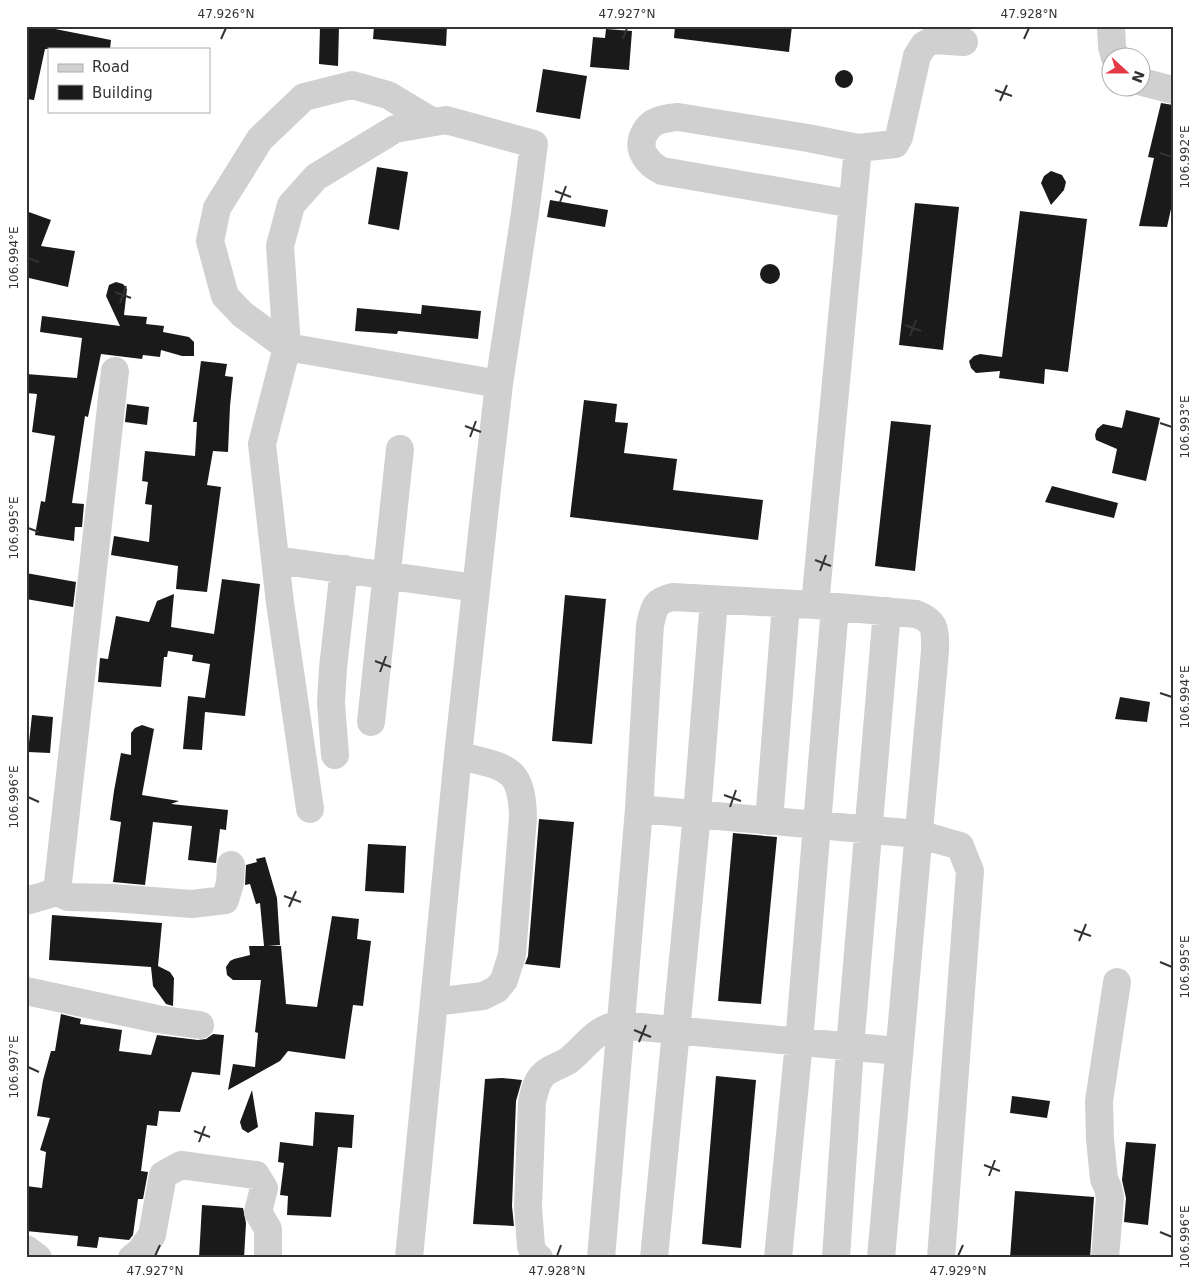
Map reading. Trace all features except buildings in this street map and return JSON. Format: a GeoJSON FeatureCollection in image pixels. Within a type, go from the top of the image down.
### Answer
{"type":"FeatureCollection","features":[{"type":"Feature","properties":{"kind":"street"},"geometry":{"type":"LineString","coordinates":[[1111,26],[1112,48]]}},
{"type":"Feature","properties":{"kind":"street"},"geometry":{"type":"LineString","coordinates":[[853,204],[662,171],[653,167],[646,159],[642,150],[642,139],[647,128],[652,124],[678,117],[858,148],[895,144],[899,137],[917,56],[924,45],[933,40],[964,42]]}},
{"type":"Feature","properties":{"kind":"street"},"geometry":{"type":"LineString","coordinates":[[434,122],[388,95],[352,85],[304,97],[260,139],[217,208],[210,241],[225,296],[242,314],[288,347],[498,384]]}},
{"type":"Feature","properties":{"kind":"street"},"geometry":{"type":"LineString","coordinates":[[1152,85],[1173,90]]}},
{"type":"Feature","properties":{"kind":"street"},"geometry":{"type":"LineString","coordinates":[[310,810],[280,603],[262,444],[288,347],[280,246],[291,205],[316,177],[395,129],[446,120],[534,144],[524,222],[498,384],[458,755],[409,1258]]}},
{"type":"Feature","properties":{"kind":"street"},"geometry":{"type":"LineString","coordinates":[[778,1258],[818,825],[825,606],[858,148]]}},
{"type":"Feature","properties":{"kind":"street"},"geometry":{"type":"LineString","coordinates":[[57,892],[115,371]]}},
{"type":"Feature","properties":{"kind":"street"},"geometry":{"type":"LineString","coordinates":[[371,722],[400,449]]}},
{"type":"Feature","properties":{"kind":"street"},"geometry":{"type":"LineString","coordinates":[[276,560],[476,588]]}},
{"type":"Feature","properties":{"kind":"street"},"geometry":{"type":"LineString","coordinates":[[335,755],[331,703],[344,570]]}},
{"type":"Feature","properties":{"kind":"street"},"geometry":{"type":"LineString","coordinates":[[601,1258],[639,809],[650,625],[654,607],[662,600],[673,597],[825,606],[916,614],[927,618],[932,624],[935,635],[935,651],[881,1258]]}},
{"type":"Feature","properties":{"kind":"street"},"geometry":{"type":"LineString","coordinates":[[654,1258],[697,814],[714,600]]}},
{"type":"Feature","properties":{"kind":"street"},"geometry":{"type":"LineString","coordinates":[[769,820],[786,604]]}},
{"type":"Feature","properties":{"kind":"street"},"geometry":{"type":"LineString","coordinates":[[836,1258],[850,1047],[887,611]]}},
{"type":"Feature","properties":{"kind":"street"},"geometry":{"type":"LineString","coordinates":[[434,1002],[483,996],[497,989],[504,980],[512,955],[523,817],[523,799],[520,787],[515,776],[503,768],[458,755]]}},
{"type":"Feature","properties":{"kind":"street"},"geometry":{"type":"LineString","coordinates":[[639,809],[918,834],[960,846],[970,871],[940,1258]]}},
{"type":"Feature","properties":{"kind":"street"},"geometry":{"type":"LineString","coordinates":[[26,901],[57,892],[68,897],[113,898],[192,904],[225,900],[230,883],[231,865]]}},
{"type":"Feature","properties":{"kind":"street"},"geometry":{"type":"LineString","coordinates":[[1105,1258],[1110,1197],[1104,1179],[1099,1101],[1117,982]]}},
{"type":"Feature","properties":{"kind":"street"},"geometry":{"type":"LineString","coordinates":[[26,991],[157,1019],[200,1024]]}},
{"type":"Feature","properties":{"kind":"street"},"geometry":{"type":"LineString","coordinates":[[535,1257],[531,1246],[528,1207],[532,1102],[535,1090],[542,1076],[568,1061],[595,1035],[611,1026],[620,1025],[898,1051]]}},
{"type":"Feature","properties":{"kind":"street"},"geometry":{"type":"LineString","coordinates":[[132,1258],[140,1252],[152,1235],[163,1175],[180,1165],[256,1175],[264,1188],[258,1212],[268,1229],[268,1258]]}},
{"type":"Feature","properties":{"kind":"street"},"geometry":{"type":"LineString","coordinates":[[26,1249],[38,1258]]}}]}
